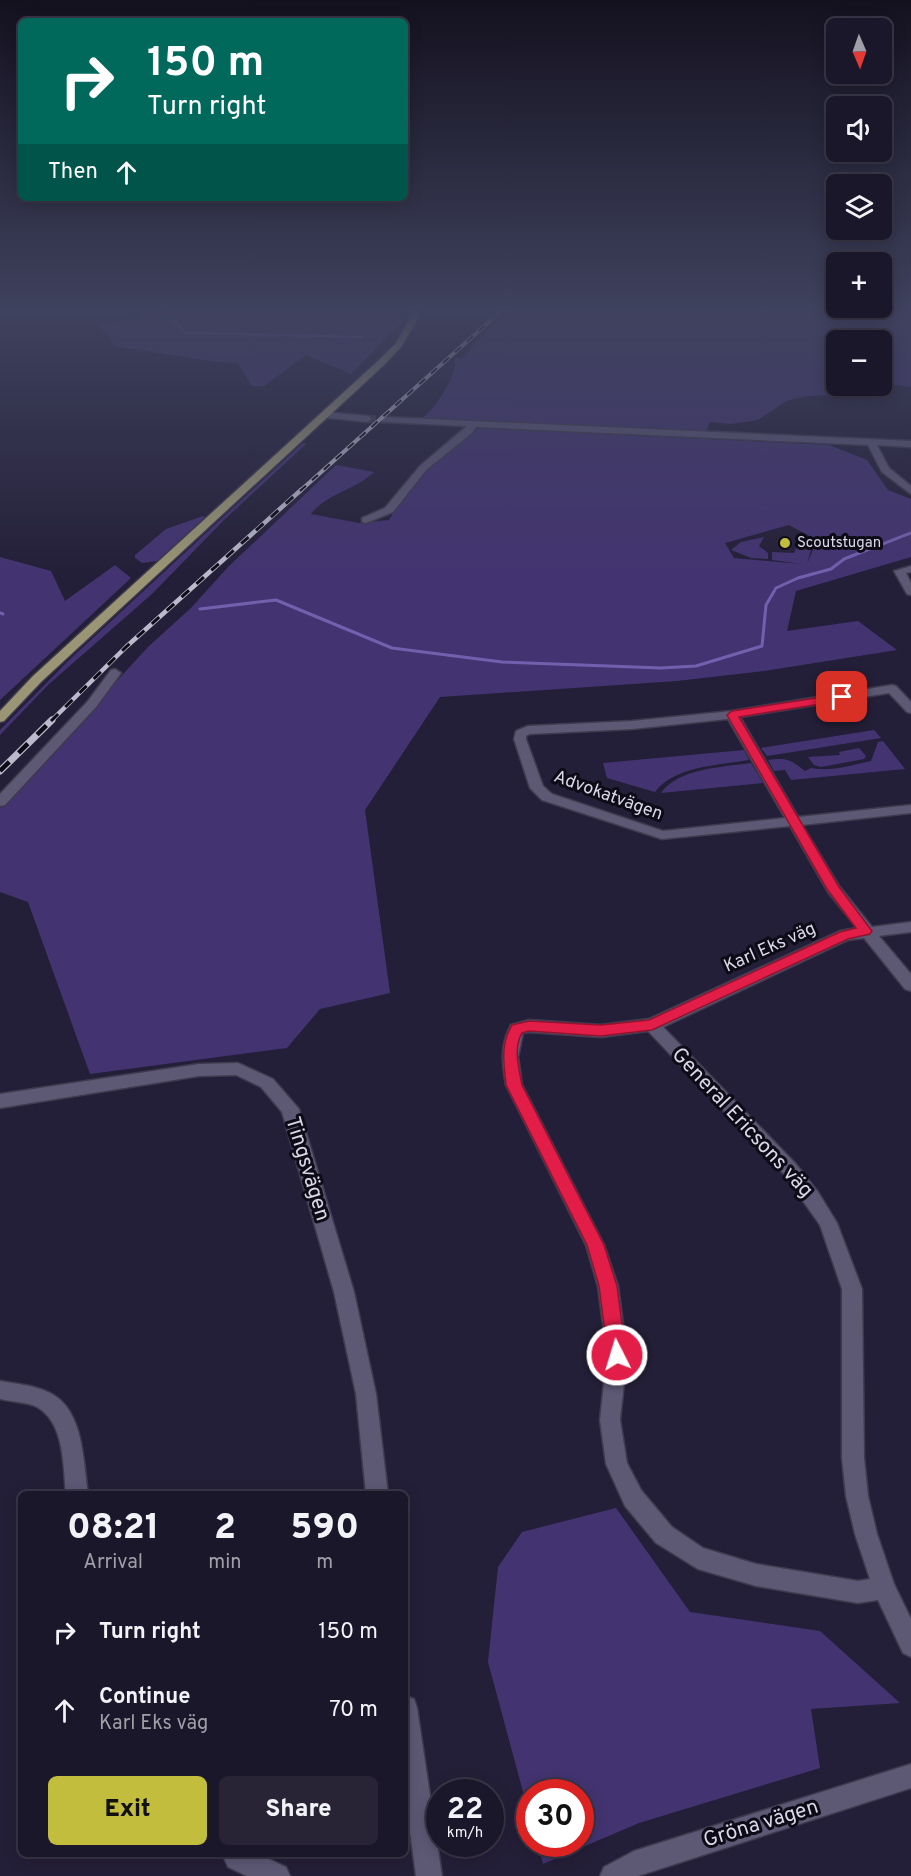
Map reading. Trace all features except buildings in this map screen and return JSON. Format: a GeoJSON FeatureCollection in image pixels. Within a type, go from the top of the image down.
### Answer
{"type":"FeatureCollection","features":[{"type":"Feature","properties":{"kind":"main road"},"geometry":{"type":"LineString","coordinates":[[0,718],[37,679],[342,399]]}},
{"type":"Feature","properties":{"kind":"street"},"geometry":{"type":"LineString","coordinates":[[324,415],[368,419]]}},
{"type":"Feature","properties":{"kind":"street"},"geometry":{"type":"LineString","coordinates":[[385,420],[911,444]]}},
{"type":"Feature","properties":{"kind":"street"},"geometry":{"type":"LineString","coordinates":[[366,520],[389,510],[414,476],[470,430],[473,424]]}},
{"type":"Feature","properties":{"kind":"street"},"geometry":{"type":"LineString","coordinates":[[870,442],[885,470],[911,491]]}},
{"type":"Feature","properties":{"kind":"street"},"geometry":{"type":"LineString","coordinates":[[911,569],[899,571],[911,592]]}},
{"type":"Feature","properties":{"kind":"street"},"geometry":{"type":"LineString","coordinates":[[0,802],[92,704],[115,673]]}},
{"type":"Feature","properties":{"kind":"street"},"geometry":{"type":"LineString","coordinates":[[911,709],[892,689],[732,715],[833,889],[911,985]]}},
{"type":"Feature","properties":{"kind":"street","name":"Advokatvägen"},"geometry":{"type":"LineString","coordinates":[[732,715],[632,725],[528,730],[520,734],[520,739],[537,788],[547,797],[645,830],[662,835],[681,835],[795,822]]}},
{"type":"Feature","properties":{"kind":"street"},"geometry":{"type":"LineString","coordinates":[[795,822],[911,809]]}},
{"type":"Feature","properties":{"kind":"street","name":"Karl Eks väg"},"geometry":{"type":"LineString","coordinates":[[652,1025],[845,935],[911,927]]}},
{"type":"Feature","properties":{"kind":"street"},"geometry":{"type":"LineString","coordinates":[[652,1025],[601,1031],[529,1026],[517,1029],[511,1038],[510,1057],[514,1085],[595,1245],[608,1286],[617,1355],[610,1420],[617,1464],[633,1498],[664,1534],[698,1558],[756,1575],[858,1592],[884,1588]]}},
{"type":"Feature","properties":{"kind":"street","name":"General Ericsons väg"},"geometry":{"type":"LineString","coordinates":[[652,1025],[789,1168],[812,1197],[828,1223],[852,1289],[854,1322],[853,1458],[866,1534],[884,1588],[911,1645]]}},
{"type":"Feature","properties":{"kind":"street","name":"Tingsvägen"},"geometry":{"type":"LineString","coordinates":[[0,1101],[199,1070],[238,1069],[267,1083],[290,1109],[344,1292],[366,1394],[377,1491]]}},
{"type":"Feature","properties":{"kind":"street"},"geometry":{"type":"LineString","coordinates":[[0,1390],[43,1400],[60,1411],[68,1435],[77,1491]]}},
{"type":"Feature","properties":{"kind":"street"},"geometry":{"type":"LineString","coordinates":[[408,1729],[429,1876]]}},
{"type":"Feature","properties":{"kind":"street","name":"Gröna vägen"},"geometry":{"type":"LineString","coordinates":[[613,1876],[634,1864],[911,1776]]}},
{"type":"Feature","properties":{"kind":"street"},"geometry":{"type":"LineString","coordinates":[[237,1858],[277,1876]]}},
{"type":"Feature","properties":{"kind":"shaded area"},"geometry":{"type":"Polygon","coordinates":[[[439,399],[796,399],[786,401],[758,420],[731,424],[710,422],[706,432],[421,419],[439,399]]]}},
{"type":"Feature","properties":{"kind":"shaded area"},"geometry":{"type":"Polygon","coordinates":[[[476,428],[829,445],[867,460],[888,490],[911,499],[911,557],[796,591],[787,631],[858,621],[897,650],[764,671],[677,681],[440,697],[365,810],[390,993],[320,1009],[287,1048],[90,1074],[28,902],[0,892],[0,808],[148,647],[191,608],[228,567],[336,465],[374,472],[359,483],[325,501],[311,514],[359,523],[389,520],[410,486],[476,428]],[[789,525],[725,543],[734,558],[802,564],[772,560],[772,552],[794,553],[796,548],[811,550],[807,564],[817,540],[789,525]]]}},
{"type":"Feature","properties":{"kind":"shaded area"},"geometry":{"type":"Polygon","coordinates":[[[303,443],[306,444],[224,520],[152,594],[49,684],[0,735],[0,730],[67,662],[303,443]]]}},
{"type":"Feature","properties":{"kind":"shaded area"},"geometry":{"type":"Polygon","coordinates":[[[205,517],[157,561],[142,563],[135,558],[135,555],[166,529],[205,517]]]}},
{"type":"Feature","properties":{"kind":"shaded area"},"geometry":{"type":"Polygon","coordinates":[[[764,537],[759,546],[768,553],[768,559],[751,558],[731,550],[741,542],[764,537]]]}},
{"type":"Feature","properties":{"kind":"shaded area"},"geometry":{"type":"Polygon","coordinates":[[[0,557],[51,571],[65,601],[115,565],[131,578],[0,700],[0,557]]]}},
{"type":"Feature","properties":{"kind":"shaded area"},"geometry":{"type":"Polygon","coordinates":[[[874,730],[881,738],[767,756],[761,748],[874,730]]]}},
{"type":"Feature","properties":{"kind":"shaded area"},"geometry":{"type":"Polygon","coordinates":[[[883,741],[905,769],[791,780],[785,770],[774,771],[768,760],[789,761],[805,771],[811,768],[841,768],[871,761],[878,742],[883,741]]]}},
{"type":"Feature","properties":{"kind":"shaded area"},"geometry":{"type":"Polygon","coordinates":[[[859,748],[866,756],[864,759],[821,767],[814,765],[808,757],[840,755],[839,752],[859,748]]]}},
{"type":"Feature","properties":{"kind":"shaded area"},"geometry":{"type":"Polygon","coordinates":[[[744,750],[749,760],[712,765],[685,772],[663,783],[655,792],[607,778],[603,763],[744,750]]]}},
{"type":"Feature","properties":{"kind":"shaded area"},"geometry":{"type":"Polygon","coordinates":[[[751,763],[763,783],[661,793],[678,778],[702,770],[751,763]]]}},
{"type":"Feature","properties":{"kind":"shaded area"},"geometry":{"type":"Polygon","coordinates":[[[616,1508],[690,1612],[820,1631],[900,1703],[811,1709],[820,1768],[639,1823],[594,1842],[594,1779],[520,1779],[488,1662],[498,1567],[522,1532],[616,1508]]]}},
{"type":"Feature","properties":{"kind":"shaded area"},"geometry":{"type":"Polygon","coordinates":[[[541,1857],[559,1857],[543,1864],[541,1857]]]}},
{"type":"Feature","properties":{"kind":"waterway"},"geometry":{"type":"LineString","coordinates":[[200,609],[276,600],[392,648],[502,662],[661,668],[696,666],[762,646],[766,605],[776,588],[798,578],[831,569],[844,559],[911,533]]}},
{"type":"Feature","properties":{"kind":"tunnel"},"geometry":{"type":"LineString","coordinates":[[368,419],[385,420]]}},
{"type":"Feature","properties":{"kind":"railway"},"geometry":{"type":"LineString","coordinates":[[300,491],[403,399]]}},
{"type":"Feature","properties":{"kind":"railway"},"geometry":{"type":"LineString","coordinates":[[51,721],[126,647],[301,490]]}},
{"type":"Feature","properties":{"kind":"railway"},"geometry":{"type":"LineString","coordinates":[[0,771],[52,720]]}},
{"type":"Feature","properties":{"kind":"place","name":"Scoutstugan"},"geometry":{"type":"Point","coordinates":[785,543]}},
{"type":"Feature","properties":{"kind":"route"},"geometry":{"type":"LineString","coordinates":[[617,1355],[608,1286],[595,1245],[529,1119],[514,1085],[510,1057],[511,1038],[517,1029],[529,1026],[601,1031],[652,1025],[845,935],[865,931],[833,889],[732,715],[842,697]]}}]}
